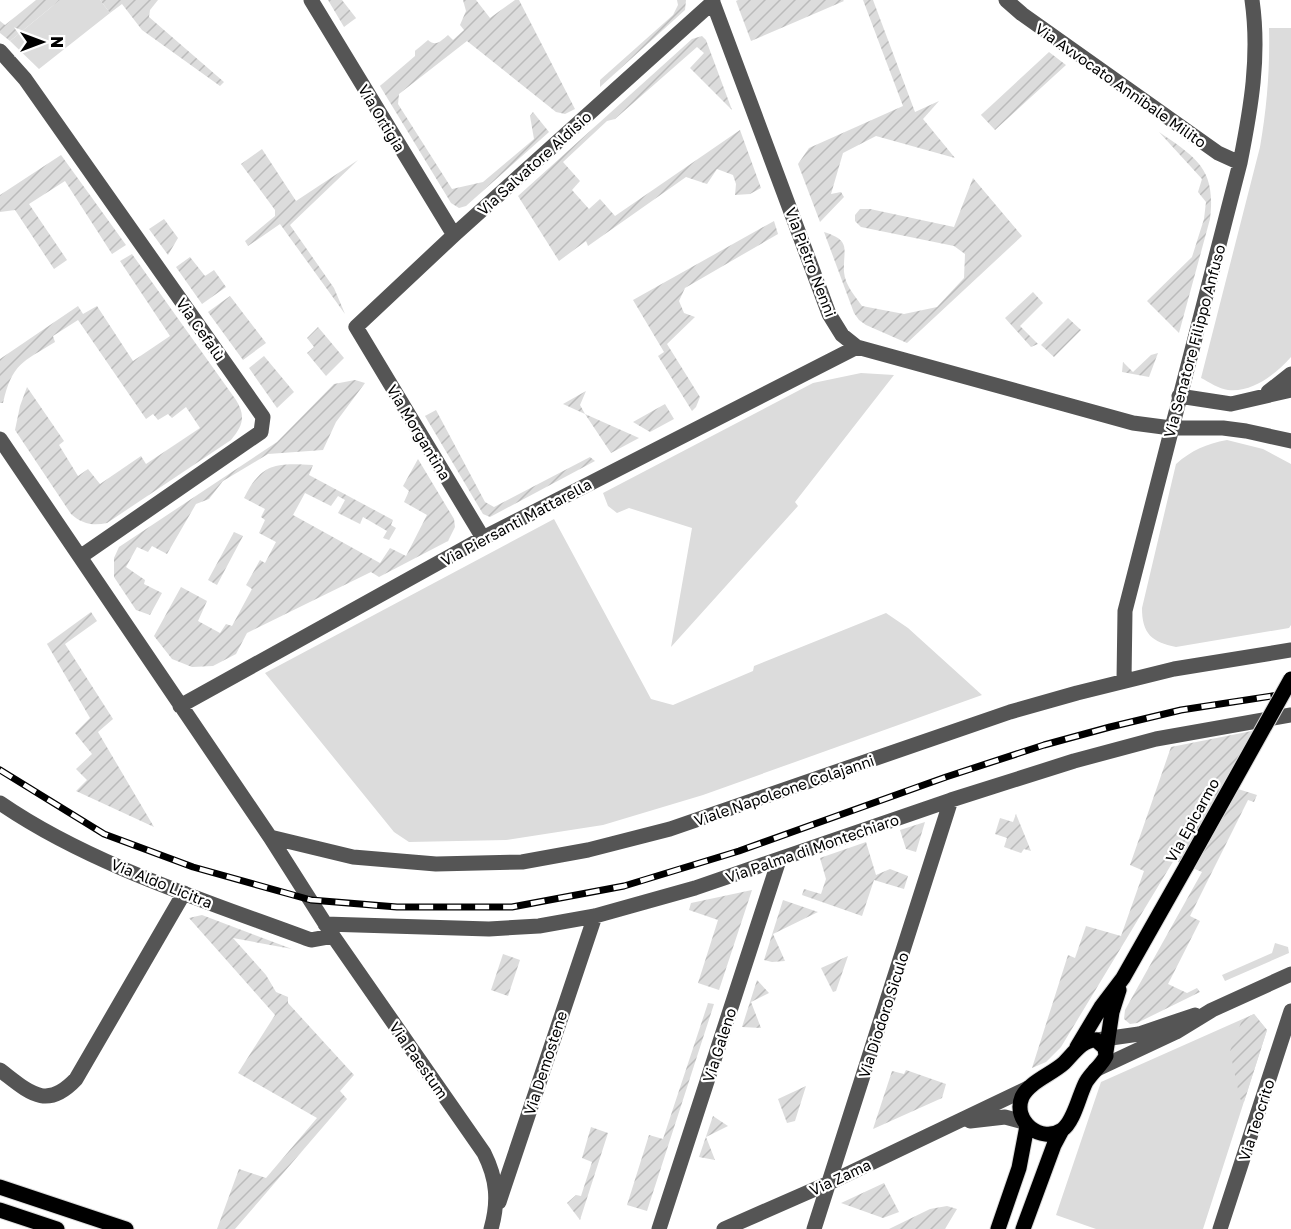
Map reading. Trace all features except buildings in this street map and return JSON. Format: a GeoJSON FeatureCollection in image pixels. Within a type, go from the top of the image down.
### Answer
{"type":"FeatureCollection","features":[{"type":"Feature","properties":{"kind":"main road","name":"Via Epicarmo"},"geometry":{"type":"LineString","coordinates":[[1123,978],[1291,679]]}},
{"type":"Feature","properties":{"kind":"main road"},"geometry":{"type":"LineString","coordinates":[[1023,1229],[1054,1145],[1062,1130],[1069,1124],[1087,1080],[1103,1062],[1104,1044],[1123,978]]}},
{"type":"Feature","properties":{"kind":"main road"},"geometry":{"type":"LineString","coordinates":[[1072,1055],[1101,1007],[1123,978]]}},
{"type":"Feature","properties":{"kind":"main road"},"geometry":{"type":"LineString","coordinates":[[1062,1130],[1047,1135],[1036,1132],[1026,1124],[1020,1110],[1020,1103],[1028,1088],[1056,1070],[1088,1041],[1104,1044]]}},
{"type":"Feature","properties":{"kind":"main road"},"geometry":{"type":"LineString","coordinates":[[998,1229],[1019,1168],[1026,1124]]}},
{"type":"Feature","properties":{"kind":"main road"},"geometry":{"type":"LineString","coordinates":[[0,1187],[126,1229]]}},
{"type":"Feature","properties":{"kind":"main road"},"geometry":{"type":"LineString","coordinates":[[0,1210],[57,1229]]}},
{"type":"Feature","properties":{"kind":"street","name":"Via Ortigia"},"geometry":{"type":"LineString","coordinates":[[311,0],[454,235]]}},
{"type":"Feature","properties":{"kind":"street","name":"Via Avvocato Annibale Milito"},"geometry":{"type":"LineString","coordinates":[[1006,0],[1022,14],[1218,153],[1240,163]]}},
{"type":"Feature","properties":{"kind":"street","name":"Via Senatore Filippo Anfuso"},"geometry":{"type":"LineString","coordinates":[[1124,680],[1125,611],[1240,163],[1252,104],[1256,57],[1252,0]]}},
{"type":"Feature","properties":{"kind":"street","name":"Via Salvatore Aldisio"},"geometry":{"type":"LineString","coordinates":[[356,327],[454,235],[713,1]]}},
{"type":"Feature","properties":{"kind":"street","name":"Via Pietro Nenni"},"geometry":{"type":"LineString","coordinates":[[713,1],[829,314],[842,335],[856,346]]}},
{"type":"Feature","properties":{"kind":"street","name":"Via Cefalù"},"geometry":{"type":"LineString","coordinates":[[0,51],[25,79],[263,417],[261,432],[80,557]]}},
{"type":"Feature","properties":{"kind":"street","name":"Via Morgantina"},"geometry":{"type":"LineString","coordinates":[[356,327],[483,538]]}},
{"type":"Feature","properties":{"kind":"street"},"geometry":{"type":"LineString","coordinates":[[856,346],[1133,423],[1171,428],[1223,428],[1291,441]]}},
{"type":"Feature","properties":{"kind":"street","name":"Via Piersanti Mattarella"},"geometry":{"type":"LineString","coordinates":[[180,706],[483,538],[856,346]]}},
{"type":"Feature","properties":{"kind":"street"},"geometry":{"type":"LineString","coordinates":[[1252,401],[1291,374]]}},
{"type":"Feature","properties":{"kind":"street"},"geometry":{"type":"LineString","coordinates":[[1179,396],[1231,404],[1252,401],[1291,390]]}},
{"type":"Feature","properties":{"kind":"street"},"geometry":{"type":"LineString","coordinates":[[1246,431],[1291,454]]}},
{"type":"Feature","properties":{"kind":"street","name":"Via Paestum"},"geometry":{"type":"LineString","coordinates":[[0,439],[270,837],[329,930],[484,1153],[491,1167],[495,1186],[496,1211],[491,1229]]}},
{"type":"Feature","properties":{"kind":"street","name":"Viale Napoleone Colajanni"},"geometry":{"type":"LineString","coordinates":[[270,837],[353,857],[436,864],[522,862],[588,850],[670,830],[1010,712],[1124,680],[1174,669],[1291,650]]}},
{"type":"Feature","properties":{"kind":"street","name":"Via Palma di Montechiaro"},"geometry":{"type":"LineString","coordinates":[[329,930],[489,929],[539,926],[595,916],[695,888],[951,800],[1074,761],[1156,739],[1291,716]]}},
{"type":"Feature","properties":{"kind":"street","name":"Via Diodoro Siculo"},"geometry":{"type":"LineString","coordinates":[[814,1229],[951,800]]}},
{"type":"Feature","properties":{"kind":"street","name":"Via Aldo Licitra"},"geometry":{"type":"LineString","coordinates":[[0,803],[64,841],[184,893],[311,940],[329,930]]}},
{"type":"Feature","properties":{"kind":"street","name":"Via Galeno"},"geometry":{"type":"LineString","coordinates":[[659,1229],[779,860]]}},
{"type":"Feature","properties":{"kind":"street"},"geometry":{"type":"LineString","coordinates":[[0,1070],[25,1089],[39,1095],[52,1097],[66,1090],[76,1079],[184,893]]}},
{"type":"Feature","properties":{"kind":"street","name":"Via Demostene"},"geometry":{"type":"LineString","coordinates":[[496,1211],[595,916]]}},
{"type":"Feature","properties":{"kind":"street"},"geometry":{"type":"LineString","coordinates":[[1095,1070],[1176,1032],[1212,1010],[1291,974]]}},
{"type":"Feature","properties":{"kind":"street"},"geometry":{"type":"LineString","coordinates":[[1104,1044],[1212,1010]]}},
{"type":"Feature","properties":{"kind":"street","name":"Via Teocrito"},"geometry":{"type":"LineString","coordinates":[[1220,1229],[1291,1011]]}},
{"type":"Feature","properties":{"kind":"street"},"geometry":{"type":"LineString","coordinates":[[1112,1012],[1115,1026],[1119,1032],[1127,1036]]}},
{"type":"Feature","properties":{"kind":"street","name":"Via Zama"},"geometry":{"type":"LineString","coordinates":[[724,1229],[829,1183],[1028,1088]]}},
{"type":"Feature","properties":{"kind":"street"},"geometry":{"type":"LineString","coordinates":[[955,1123],[1005,1117],[1026,1124]]}},
{"type":"Feature","properties":{"kind":"shaded area"},"geometry":{"type":"Polygon","coordinates":[[[36,0],[60,0],[10,41],[0,33],[0,21],[5,25],[36,0]]]}},
{"type":"Feature","properties":{"kind":"shaded area"},"geometry":{"type":"Polygon","coordinates":[[[60,0],[100,0],[110,13],[39,69],[10,41],[60,0]]]}},
{"type":"Feature","properties":{"kind":"shaded area"},"geometry":{"type":"Polygon","coordinates":[[[100,0],[158,0],[150,10],[149,17],[224,82],[220,86],[142,30],[122,4],[110,13],[100,0]]]}},
{"type":"Feature","properties":{"kind":"shaded area"},"geometry":{"type":"Polygon","coordinates":[[[328,0],[342,0],[356,18],[344,27],[328,0]]]}},
{"type":"Feature","properties":{"kind":"shaded area"},"geometry":{"type":"Polygon","coordinates":[[[463,0],[476,0],[490,18],[515,0],[519,0],[575,109],[565,114],[556,112],[467,41],[399,94],[398,104],[452,189],[483,182],[534,139],[530,116],[533,112],[549,132],[466,206],[459,208],[451,203],[380,86],[415,56],[415,51],[428,40],[436,43],[448,35],[453,40],[464,30],[460,25],[466,11],[463,0]]]}},
{"type":"Feature","properties":{"kind":"shaded area"},"geometry":{"type":"Polygon","coordinates":[[[677,0],[686,0],[685,10],[600,87],[600,80],[673,15],[678,5],[677,0]]]}},
{"type":"Feature","properties":{"kind":"shaded area"},"geometry":{"type":"Polygon","coordinates":[[[863,0],[873,0],[915,112],[939,101],[923,119],[955,158],[876,136],[843,153],[831,194],[841,192],[844,197],[820,222],[798,164],[809,148],[903,106],[863,0]]]}},
{"type":"Feature","properties":{"kind":"shaded area"},"geometry":{"type":"Polygon","coordinates":[[[736,1],[844,1],[751,41],[736,1]]]}},
{"type":"Feature","properties":{"kind":"shaded area"},"geometry":{"type":"Polygon","coordinates":[[[1269,28],[1291,28],[1291,357],[1263,381],[1246,388],[1228,390],[1201,378],[1260,147],[1268,88],[1269,28]]]}},
{"type":"Feature","properties":{"kind":"shaded area"},"geometry":{"type":"Polygon","coordinates":[[[702,36],[706,40],[732,110],[690,68],[704,53],[697,47],[615,119],[607,121],[563,162],[580,181],[572,190],[589,209],[600,199],[615,216],[740,130],[761,188],[750,194],[735,195],[736,184],[733,175],[717,169],[707,184],[686,177],[588,246],[586,241],[559,261],[518,196],[692,39],[702,36]]]}},
{"type":"Feature","properties":{"kind":"shaded area"},"geometry":{"type":"Polygon","coordinates":[[[1049,52],[1066,65],[995,130],[981,115],[1049,52]]]}},
{"type":"Feature","properties":{"kind":"shaded area"},"geometry":{"type":"Polygon","coordinates":[[[1159,132],[1201,166],[1210,188],[1210,219],[1179,333],[1147,301],[1192,257],[1204,219],[1206,202],[1198,192],[1202,179],[1159,132]]]}},
{"type":"Feature","properties":{"kind":"shaded area"},"geometry":{"type":"Polygon","coordinates":[[[262,149],[296,201],[358,160],[290,225],[334,288],[345,314],[280,224],[248,246],[245,241],[275,216],[275,210],[241,164],[262,149]]]}},
{"type":"Feature","properties":{"kind":"shaded area"},"geometry":{"type":"Polygon","coordinates":[[[61,155],[126,245],[112,254],[65,181],[29,204],[67,260],[54,269],[15,210],[0,212],[0,195],[61,155]]]}},
{"type":"Feature","properties":{"kind":"shaded area"},"geometry":{"type":"Polygon","coordinates":[[[973,178],[1022,236],[907,343],[859,320],[854,313],[824,232],[842,242],[845,251],[846,281],[862,306],[904,314],[937,307],[964,278],[965,254],[954,246],[861,227],[855,221],[855,215],[860,209],[870,209],[954,227],[973,178]]]}},
{"type":"Feature","properties":{"kind":"shaded area"},"geometry":{"type":"Polygon","coordinates":[[[164,219],[178,238],[168,255],[149,229],[164,219]]]}},
{"type":"Feature","properties":{"kind":"shaded area"},"geometry":{"type":"Polygon","coordinates":[[[774,221],[778,234],[685,288],[679,301],[684,313],[695,317],[667,344],[700,397],[692,411],[658,356],[664,352],[633,300],[774,221]]]}},
{"type":"Feature","properties":{"kind":"shaded area"},"geometry":{"type":"Polygon","coordinates":[[[132,254],[236,400],[242,421],[231,440],[107,523],[92,524],[79,520],[71,514],[15,430],[27,387],[64,441],[59,445],[78,476],[88,469],[100,484],[141,456],[146,464],[200,428],[186,407],[172,418],[168,414],[158,420],[153,414],[146,419],[78,320],[53,336],[55,342],[20,365],[10,379],[3,403],[0,403],[0,359],[78,306],[83,314],[97,306],[133,361],[170,336],[120,261],[132,254]]]}},
{"type":"Feature","properties":{"kind":"shaded area"},"geometry":{"type":"Polygon","coordinates":[[[190,257],[205,276],[214,270],[226,287],[202,304],[176,267],[190,257]]]}},
{"type":"Feature","properties":{"kind":"shaded area"},"geometry":{"type":"Polygon","coordinates":[[[1033,292],[1043,303],[1020,326],[1038,344],[1031,347],[1005,318],[1033,292]]]}},
{"type":"Feature","properties":{"kind":"shaded area"},"geometry":{"type":"Polygon","coordinates":[[[230,296],[266,343],[243,360],[208,312],[230,296]]]}},
{"type":"Feature","properties":{"kind":"shaded area"},"geometry":{"type":"Polygon","coordinates":[[[1068,318],[1081,330],[1054,357],[1041,345],[1068,318]]]}},
{"type":"Feature","properties":{"kind":"shaded area"},"geometry":{"type":"Polygon","coordinates":[[[318,327],[344,358],[326,376],[307,353],[314,347],[307,338],[318,327]]]}},
{"type":"Feature","properties":{"kind":"shaded area"},"geometry":{"type":"Polygon","coordinates":[[[1158,353],[1149,377],[1122,372],[1123,362],[1133,372],[1151,355],[1158,353]]]}},
{"type":"Feature","properties":{"kind":"shaded area"},"geometry":{"type":"Polygon","coordinates":[[[264,356],[294,392],[277,408],[249,368],[264,356]]]}},
{"type":"Feature","properties":{"kind":"shaded area"},"geometry":{"type":"Polygon","coordinates":[[[861,373],[894,375],[795,502],[798,506],[671,647],[692,528],[629,508],[617,513],[608,506],[603,493],[813,383],[861,373]]]}},
{"type":"Feature","properties":{"kind":"shaded area"},"geometry":{"type":"Polygon","coordinates":[[[355,380],[365,383],[336,422],[323,450],[268,454],[223,481],[209,499],[196,504],[167,554],[152,546],[148,552],[137,547],[126,567],[145,580],[144,584],[162,593],[150,615],[136,610],[114,577],[114,558],[119,547],[277,442],[334,384],[355,380]]]}},
{"type":"Feature","properties":{"kind":"shaded area"},"geometry":{"type":"Polygon","coordinates":[[[586,391],[580,405],[585,414],[563,404],[586,391]]]}},
{"type":"Feature","properties":{"kind":"shaded area"},"geometry":{"type":"Polygon","coordinates":[[[665,404],[674,419],[650,432],[633,422],[665,404]]]}},
{"type":"Feature","properties":{"kind":"shaded area"},"geometry":{"type":"Polygon","coordinates":[[[436,410],[485,502],[494,507],[590,457],[595,461],[490,517],[483,514],[425,416],[436,410]]]}},
{"type":"Feature","properties":{"kind":"shaded area"},"geometry":{"type":"Polygon","coordinates":[[[585,414],[639,438],[611,453],[585,414]]]}},
{"type":"Feature","properties":{"kind":"shaded area"},"geometry":{"type":"Polygon","coordinates":[[[1227,440],[1263,449],[1291,464],[1291,625],[1289,628],[1176,647],[1168,645],[1155,639],[1146,630],[1142,608],[1176,464],[1200,448],[1227,440]]]}},
{"type":"Feature","properties":{"kind":"shaded area"},"geometry":{"type":"Polygon","coordinates":[[[418,459],[454,519],[455,527],[448,541],[379,577],[371,572],[247,633],[236,654],[213,666],[192,667],[172,659],[154,636],[181,587],[207,601],[198,621],[220,633],[226,624],[232,626],[252,589],[246,585],[260,560],[265,563],[276,542],[259,533],[265,520],[261,517],[265,509],[244,498],[257,477],[264,471],[280,465],[313,465],[309,475],[393,520],[391,525],[396,528],[389,540],[383,538],[387,531],[363,517],[360,524],[338,513],[345,500],[338,496],[331,506],[305,493],[293,515],[380,563],[390,548],[406,556],[427,515],[404,502],[409,491],[403,486],[418,459]]]}},
{"type":"Feature","properties":{"kind":"shaded area"},"geometry":{"type":"Polygon","coordinates":[[[554,519],[651,699],[673,705],[753,671],[754,666],[886,613],[908,628],[982,695],[703,795],[603,825],[506,840],[409,842],[394,832],[265,673],[554,519]]]}},
{"type":"Feature","properties":{"kind":"shaded area"},"geometry":{"type":"Polygon","coordinates":[[[234,532],[243,536],[217,585],[208,580],[234,532]]]}},
{"type":"Feature","properties":{"kind":"shaded area"},"geometry":{"type":"Polygon","coordinates":[[[91,612],[97,621],[65,644],[113,719],[98,732],[154,827],[76,791],[87,780],[76,769],[92,754],[75,733],[90,718],[47,644],[91,612]]]}},
{"type":"Feature","properties":{"kind":"shaded area"},"geometry":{"type":"Polygon","coordinates":[[[1272,727],[1238,789],[1257,795],[1254,802],[1248,800],[1190,916],[1200,921],[1168,984],[1187,993],[1197,988],[1200,992],[1137,1023],[1130,1024],[1124,1019],[1125,1010],[1202,872],[1174,860],[1061,1047],[1046,1062],[1032,1068],[1068,955],[1075,958],[1086,926],[1121,936],[1144,871],[1130,865],[1171,747],[1272,727]]]}},
{"type":"Feature","properties":{"kind":"shaded area"},"geometry":{"type":"Polygon","coordinates":[[[1016,814],[1031,851],[1024,849],[1021,853],[1004,847],[1007,838],[995,834],[1000,818],[1013,822],[1016,814]]]}},
{"type":"Feature","properties":{"kind":"shaded area"},"geometry":{"type":"Polygon","coordinates":[[[925,822],[916,852],[906,849],[900,830],[925,822]]]}},
{"type":"Feature","properties":{"kind":"shaded area"},"geometry":{"type":"Polygon","coordinates":[[[866,842],[876,875],[890,869],[908,876],[904,889],[874,880],[862,916],[802,895],[804,889],[821,894],[826,879],[820,858],[866,842]]]}},
{"type":"Feature","properties":{"kind":"shaded area"},"geometry":{"type":"Polygon","coordinates":[[[752,890],[719,990],[698,983],[718,920],[689,910],[691,903],[752,890]]]}},
{"type":"Feature","properties":{"kind":"shaded area"},"geometry":{"type":"Polygon","coordinates":[[[783,900],[818,912],[773,934],[785,961],[772,962],[764,960],[783,900]]]}},
{"type":"Feature","properties":{"kind":"shaded area"},"geometry":{"type":"Polygon","coordinates":[[[202,915],[292,949],[233,938],[266,975],[276,992],[288,997],[288,1003],[354,1075],[340,1091],[347,1099],[235,1229],[217,1229],[239,1169],[266,1178],[317,1118],[238,1073],[275,1015],[189,918],[202,915]]]}},
{"type":"Feature","properties":{"kind":"shaded area"},"geometry":{"type":"Polygon","coordinates":[[[1275,943],[1288,947],[1289,953],[1225,981],[1222,975],[1272,953],[1275,943]]]}},
{"type":"Feature","properties":{"kind":"shaded area"},"geometry":{"type":"Polygon","coordinates":[[[503,954],[520,960],[508,996],[491,990],[503,954]]]}},
{"type":"Feature","properties":{"kind":"shaded area"},"geometry":{"type":"Polygon","coordinates":[[[848,956],[836,991],[833,992],[821,968],[848,956]]]}},
{"type":"Feature","properties":{"kind":"shaded area"},"geometry":{"type":"Polygon","coordinates":[[[757,980],[769,993],[751,1002],[761,1028],[742,1027],[757,980]]]}},
{"type":"Feature","properties":{"kind":"shaded area"},"geometry":{"type":"Polygon","coordinates":[[[708,1003],[714,1004],[647,1211],[627,1205],[649,1135],[663,1139],[708,1003]]]}},
{"type":"Feature","properties":{"kind":"shaded area"},"geometry":{"type":"Polygon","coordinates":[[[1254,1014],[1267,1030],[1203,1229],[1096,1229],[1056,1215],[1101,1082],[1254,1014]]]}},
{"type":"Feature","properties":{"kind":"shaded area"},"geometry":{"type":"Polygon","coordinates":[[[1254,1014],[1267,1030],[1244,1102],[1240,1099],[1230,1051],[1242,1020],[1254,1014]]]}},
{"type":"Feature","properties":{"kind":"shaded area"},"geometry":{"type":"Polygon","coordinates":[[[906,1070],[946,1084],[942,1098],[873,1129],[892,1071],[904,1074],[906,1070]]]}},
{"type":"Feature","properties":{"kind":"shaded area"},"geometry":{"type":"Polygon","coordinates":[[[806,1086],[795,1121],[787,1123],[778,1099],[806,1086]]]}},
{"type":"Feature","properties":{"kind":"shaded area"},"geometry":{"type":"Polygon","coordinates":[[[713,1116],[728,1126],[706,1137],[715,1160],[699,1157],[713,1116]]]}},
{"type":"Feature","properties":{"kind":"shaded area"},"geometry":{"type":"Polygon","coordinates":[[[591,1127],[608,1133],[580,1220],[567,1203],[576,1195],[581,1196],[592,1162],[582,1158],[591,1127]]]}},
{"type":"Feature","properties":{"kind":"shaded area"},"geometry":{"type":"Polygon","coordinates":[[[884,1183],[899,1212],[883,1218],[841,1203],[884,1183]]]}},
{"type":"Feature","properties":{"kind":"shaded area"},"geometry":{"type":"Polygon","coordinates":[[[947,1206],[957,1209],[945,1229],[889,1229],[930,1209],[947,1206]]]}},
{"type":"Feature","properties":{"kind":"railway"},"geometry":{"type":"LineString","coordinates":[[0,770],[104,834],[193,867],[311,900],[397,907],[512,907],[624,886],[739,851],[946,777],[1044,745],[1181,710],[1291,693]]}}]}
